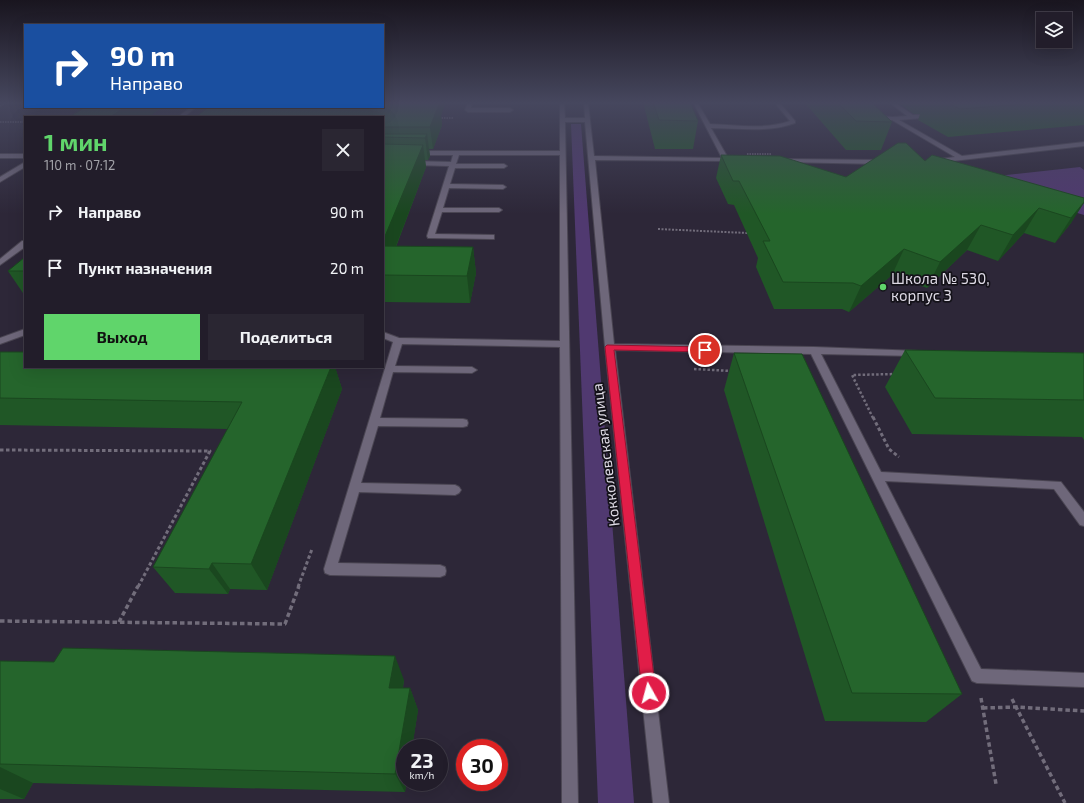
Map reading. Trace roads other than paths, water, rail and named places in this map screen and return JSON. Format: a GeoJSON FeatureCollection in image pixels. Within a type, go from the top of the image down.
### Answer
{"type":"FeatureCollection","features":[{"type":"Feature","properties":{"kind":"street","name":"Кокколевская улица"},"geometry":{"type":"LineString","coordinates":[[562,139],[570,803]]}},
{"type":"Feature","properties":{"kind":"street","name":"Кокколевская улица"},"geometry":{"type":"LineString","coordinates":[[590,139],[610,347],[662,803]]}},
{"type":"Feature","properties":{"kind":"street"},"geometry":{"type":"LineString","coordinates":[[716,139],[726,160]]}},
{"type":"Feature","properties":{"kind":"street"},"geometry":{"type":"LineString","coordinates":[[929,139],[961,158]]}},
{"type":"Feature","properties":{"kind":"street"},"geometry":{"type":"LineString","coordinates":[[927,162],[1084,144]]}},
{"type":"Feature","properties":{"kind":"street"},"geometry":{"type":"LineString","coordinates":[[406,152],[456,154],[562,153]]}},
{"type":"Feature","properties":{"kind":"street"},"geometry":{"type":"LineString","coordinates":[[456,154],[431,236],[491,237]]}},
{"type":"Feature","properties":{"kind":"street"},"geometry":{"type":"LineString","coordinates":[[0,156],[24,156]]}},
{"type":"Feature","properties":{"kind":"street"},"geometry":{"type":"LineString","coordinates":[[591,158],[742,160]]}},
{"type":"Feature","properties":{"kind":"street"},"geometry":{"type":"LineString","coordinates":[[780,161],[888,162]]}},
{"type":"Feature","properties":{"kind":"street"},"geometry":{"type":"LineString","coordinates":[[406,163],[504,166]]}},
{"type":"Feature","properties":{"kind":"street"},"geometry":{"type":"LineString","coordinates":[[0,180],[24,165]]}},
{"type":"Feature","properties":{"kind":"street"},"geometry":{"type":"LineString","coordinates":[[446,186],[503,187]]}},
{"type":"Feature","properties":{"kind":"street"},"geometry":{"type":"LineString","coordinates":[[439,210],[499,210]]}},
{"type":"Feature","properties":{"kind":"street"},"geometry":{"type":"LineString","coordinates":[[0,263],[24,244]]}},
{"type":"Feature","properties":{"kind":"street"},"geometry":{"type":"LineString","coordinates":[[0,341],[24,332]]}},
{"type":"Feature","properties":{"kind":"street"},"geometry":{"type":"LineString","coordinates":[[384,335],[398,341],[564,344]]}},
{"type":"Feature","properties":{"kind":"street"},"geometry":{"type":"LineString","coordinates":[[398,341],[388,357],[390,369],[330,569],[440,571]]}},
{"type":"Feature","properties":{"kind":"street"},"geometry":{"type":"LineString","coordinates":[[610,347],[925,353]]}},
{"type":"Feature","properties":{"kind":"street"},"geometry":{"type":"LineString","coordinates":[[814,350],[977,676],[1084,680]]}},
{"type":"Feature","properties":{"kind":"street"},"geometry":{"type":"LineString","coordinates":[[390,369],[472,370]]}},
{"type":"Feature","properties":{"kind":"street"},"geometry":{"type":"LineString","coordinates":[[374,422],[463,423]]}},
{"type":"Feature","properties":{"kind":"street"},"geometry":{"type":"LineString","coordinates":[[877,476],[1057,485],[1084,521]]}},
{"type":"Feature","properties":{"kind":"street"},"geometry":{"type":"LineString","coordinates":[[355,487],[455,490]]}},
{"type":"Feature","properties":{"kind":"place","name":"Школа № 530, корпус 3"},"geometry":{"type":"Point","coordinates":[883,287]}}]}
